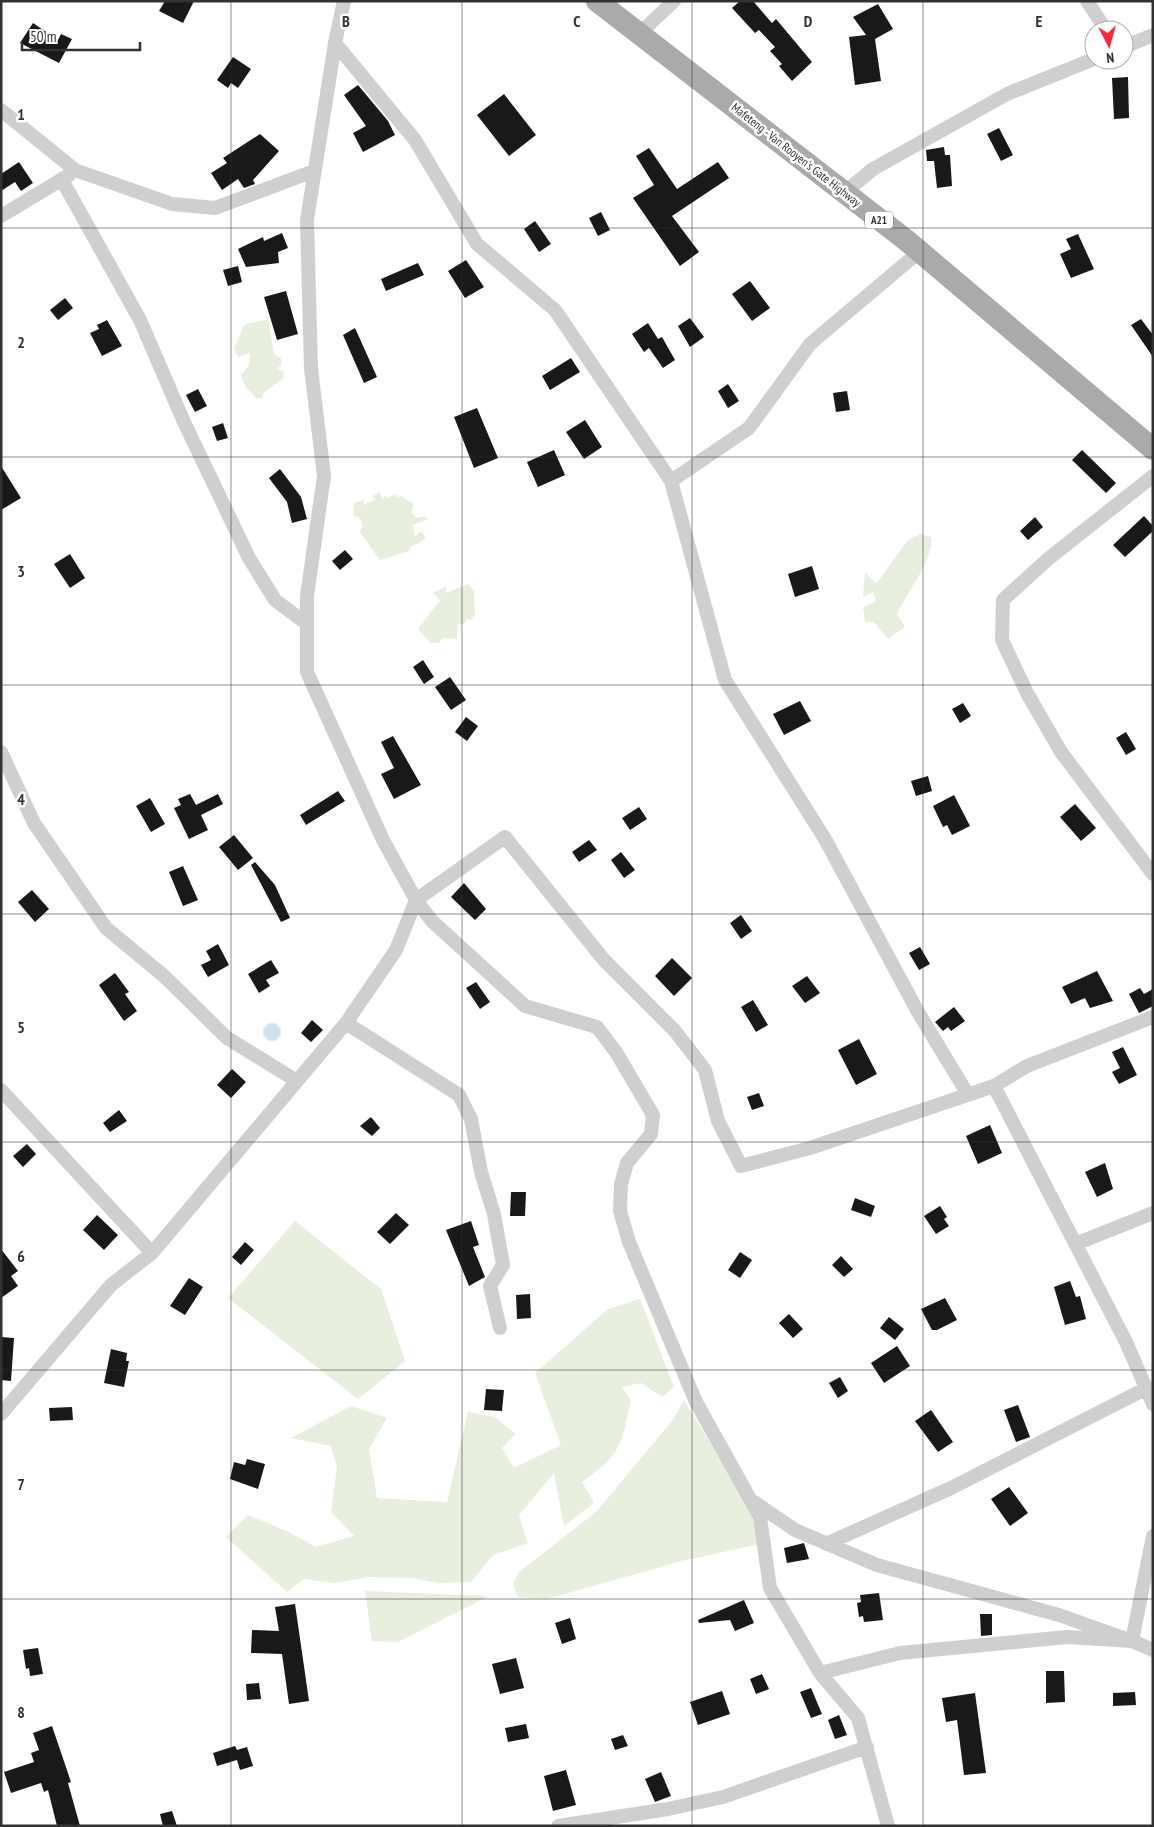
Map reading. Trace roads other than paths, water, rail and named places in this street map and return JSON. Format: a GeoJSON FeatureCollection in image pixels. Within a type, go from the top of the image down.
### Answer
{"type":"FeatureCollection","features":[{"type":"Feature","properties":{"kind":"main road","name":"Mafeteng - Van Rooyen's Gate Highway"},"geometry":{"type":"LineString","coordinates":[[597,1],[919,252],[1153,449]]}},
{"type":"Feature","properties":{"kind":"street"},"geometry":{"type":"LineString","coordinates":[[344,1],[335,43],[307,220],[311,368],[324,476],[307,596],[307,672],[383,840],[416,900],[432,921],[524,1006],[597,1027],[616,1052],[653,1115],[651,1134],[627,1163],[621,1184],[620,1211],[629,1242],[696,1402],[760,1517],[770,1588],[820,1673],[858,1718],[888,1826]]}},
{"type":"Feature","properties":{"kind":"street"},"geometry":{"type":"LineString","coordinates":[[639,34],[674,1]]}},
{"type":"Feature","properties":{"kind":"street"},"geometry":{"type":"LineString","coordinates":[[1087,1],[1099,20]]}},
{"type":"Feature","properties":{"kind":"street"},"geometry":{"type":"LineString","coordinates":[[1134,43],[1153,35]]}},
{"type":"Feature","properties":{"kind":"street"},"geometry":{"type":"LineString","coordinates":[[335,43],[415,140],[477,244],[556,310],[671,481],[725,680],[825,839],[913,1003],[967,1093]]}},
{"type":"Feature","properties":{"kind":"street"},"geometry":{"type":"LineString","coordinates":[[844,193],[873,169],[1007,94],[1084,63]]}},
{"type":"Feature","properties":{"kind":"street"},"geometry":{"type":"LineString","coordinates":[[1,110],[76,170],[172,204],[215,208],[314,172]]}},
{"type":"Feature","properties":{"kind":"street"},"geometry":{"type":"LineString","coordinates":[[1,216],[76,170]]}},
{"type":"Feature","properties":{"kind":"street"},"geometry":{"type":"LineString","coordinates":[[62,180],[140,320],[184,422],[249,558],[274,600],[307,624]]}},
{"type":"Feature","properties":{"kind":"street"},"geometry":{"type":"LineString","coordinates":[[671,481],[749,428],[810,344],[919,252]]}},
{"type":"Feature","properties":{"kind":"street"},"geometry":{"type":"LineString","coordinates":[[1153,476],[1048,559],[1003,600],[1002,640],[1027,693],[1061,752],[1153,874]]}},
{"type":"Feature","properties":{"kind":"street"},"geometry":{"type":"LineString","coordinates":[[1,752],[34,823],[106,928],[164,976],[227,1038],[297,1081]]}},
{"type":"Feature","properties":{"kind":"street"},"geometry":{"type":"LineString","coordinates":[[1,1414],[111,1285],[152,1253],[346,1023],[396,950],[416,900],[505,838],[604,960],[675,1031],[705,1070],[718,1121],[741,1166],[810,1148],[967,1093],[994,1086],[1027,1066],[1153,1017]]}},
{"type":"Feature","properties":{"kind":"street"},"geometry":{"type":"LineString","coordinates":[[346,1023],[459,1095],[471,1119],[481,1172],[496,1223],[503,1265],[490,1286],[500,1328]]}},
{"type":"Feature","properties":{"kind":"street"},"geometry":{"type":"LineString","coordinates":[[994,1086],[1126,1342],[1153,1404]]}},
{"type":"Feature","properties":{"kind":"street"},"geometry":{"type":"LineString","coordinates":[[1,1090],[152,1253]]}},
{"type":"Feature","properties":{"kind":"street"},"geometry":{"type":"LineString","coordinates":[[1076,1244],[1153,1213]]}},
{"type":"Feature","properties":{"kind":"street"},"geometry":{"type":"LineString","coordinates":[[826,1544],[951,1488],[1146,1388]]}},
{"type":"Feature","properties":{"kind":"street"},"geometry":{"type":"LineString","coordinates":[[752,1500],[795,1530],[877,1566],[1059,1614],[1153,1650]]}},
{"type":"Feature","properties":{"kind":"street"},"geometry":{"type":"LineString","coordinates":[[1132,1641],[1153,1536]]}},
{"type":"Feature","properties":{"kind":"street"},"geometry":{"type":"LineString","coordinates":[[820,1673],[900,1653],[1067,1637],[1132,1641]]}},
{"type":"Feature","properties":{"kind":"street"},"geometry":{"type":"LineString","coordinates":[[558,1826],[668,1809],[723,1797],[867,1746]]}},
{"type":"Feature","properties":{"kind":"water"},"geometry":{"type":"Polygon","coordinates":[[[272,1023],[278,1026],[281,1032],[278,1038],[272,1041],[266,1038],[263,1032],[266,1026],[272,1023]]]}}]}
